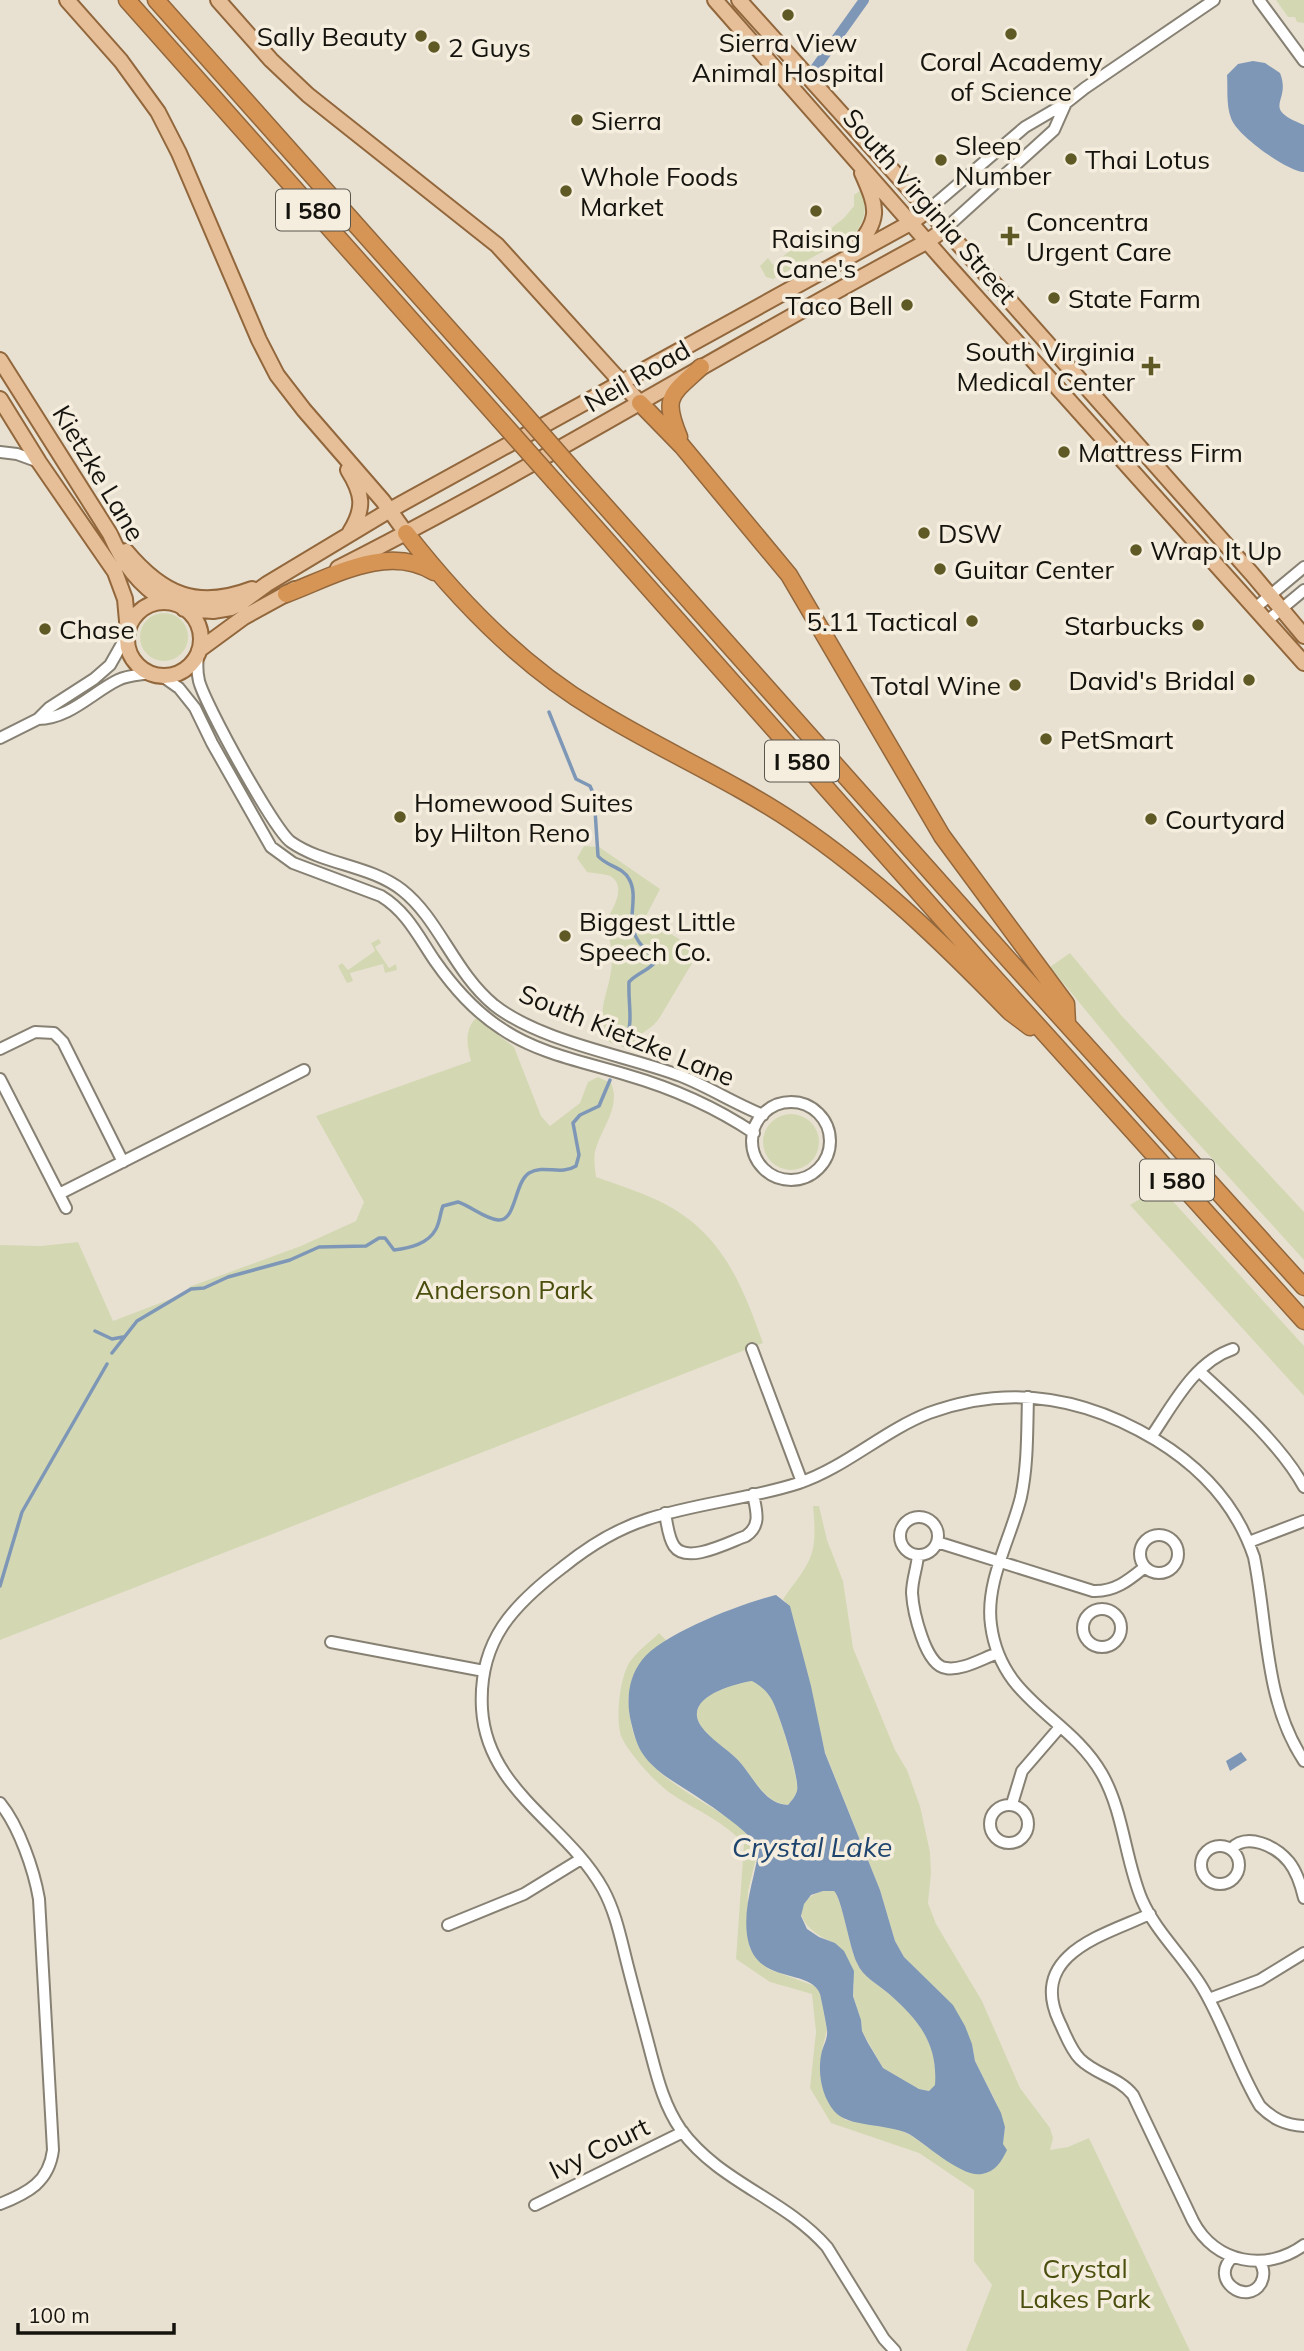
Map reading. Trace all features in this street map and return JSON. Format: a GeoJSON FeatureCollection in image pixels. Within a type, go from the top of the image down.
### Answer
{"type":"FeatureCollection","features":[{"type":"Feature","properties":{"kind":"highway","name":"I 580"},"geometry":{"type":"LineString","coordinates":[[127,0],[1304,1321]]}},
{"type":"Feature","properties":{"kind":"highway","name":"I 580"},"geometry":{"type":"LineString","coordinates":[[156,0],[1304,1287]]}},
{"type":"Feature","properties":{"kind":"highway"},"geometry":{"type":"LineString","coordinates":[[682,446],[670,417],[670,402],[677,390],[701,367]]}},
{"type":"Feature","properties":{"kind":"highway"},"geometry":{"type":"LineString","coordinates":[[640,403],[682,446],[789,576],[942,836],[1066,1004],[1067,1024]]}},
{"type":"Feature","properties":{"kind":"highway"},"geometry":{"type":"LineString","coordinates":[[406,533],[442,577],[510,647],[569,693],[608,718],[755,797],[851,863],[903,905],[1010,1012],[1050,1039]]}},
{"type":"Feature","properties":{"kind":"highway"},"geometry":{"type":"LineString","coordinates":[[286,594],[383,560],[412,561],[442,577]]}},
{"type":"Feature","properties":{"kind":"main road"},"geometry":{"type":"LineString","coordinates":[[67,0],[127,68],[158,112],[267,357],[289,392],[390,510],[406,533]]}},
{"type":"Feature","properties":{"kind":"main road"},"geometry":{"type":"LineString","coordinates":[[218,0],[271,60],[307,95],[497,244],[640,403]]}},
{"type":"Feature","properties":{"kind":"main road","name":"South Virginia Street"},"geometry":{"type":"LineString","coordinates":[[741,0],[1304,636]]}},
{"type":"Feature","properties":{"kind":"main road","name":"South Virginia Street"},"geometry":{"type":"LineString","coordinates":[[719,4],[1304,663]]}},
{"type":"Feature","properties":{"kind":"main road"},"geometry":{"type":"LineString","coordinates":[[850,256],[870,228],[875,210],[874,199],[855,159]]}},
{"type":"Feature","properties":{"kind":"main road","name":"Neil Road"},"geometry":{"type":"LineString","coordinates":[[184,609],[214,611],[231,608],[390,510],[928,211]]}},
{"type":"Feature","properties":{"kind":"main road","name":"Neil Road"},"geometry":{"type":"LineString","coordinates":[[198,653],[243,617],[406,533],[640,403],[821,298],[928,241],[944,229]]}},
{"type":"Feature","properties":{"kind":"main road","name":"Kietzke Lane"},"geometry":{"type":"LineString","coordinates":[[0,360],[110,534],[132,574],[152,594],[166,602]]}},
{"type":"Feature","properties":{"kind":"main road","name":"Kietzke Lane"},"geometry":{"type":"LineString","coordinates":[[0,399],[6,421],[39,462],[115,572],[125,599],[127,634]]}},
{"type":"Feature","properties":{"kind":"main road"},"geometry":{"type":"LineString","coordinates":[[327,436],[359,490],[359,518],[347,536]]}},
{"type":"Feature","properties":{"kind":"main road"},"geometry":{"type":"LineString","coordinates":[[110,534],[153,580],[177,593],[206,599],[229,596],[267,584]]}},
{"type":"Feature","properties":{"kind":"main road"},"geometry":{"type":"LineString","coordinates":[[166,602],[184,609],[196,621],[200,634],[198,653],[184,670],[157,675],[140,667],[133,660],[128,648],[127,634],[135,616],[143,608],[166,602]]}},
{"type":"Feature","properties":{"kind":"street"},"geometry":{"type":"LineString","coordinates":[[719,4],[741,0]]}},
{"type":"Feature","properties":{"kind":"street","name":"Neil Road"},"geometry":{"type":"LineString","coordinates":[[928,211],[1025,127],[1066,103],[1214,0]]}},
{"type":"Feature","properties":{"kind":"street"},"geometry":{"type":"LineString","coordinates":[[1259,0],[1304,61]]}},
{"type":"Feature","properties":{"kind":"street","name":"Neil Road"},"geometry":{"type":"LineString","coordinates":[[944,229],[1054,130],[1066,103]]}},
{"type":"Feature","properties":{"kind":"street"},"geometry":{"type":"LineString","coordinates":[[0,452],[17,454],[39,462]]}},
{"type":"Feature","properties":{"kind":"street"},"geometry":{"type":"LineString","coordinates":[[1255,608],[1304,567]]}},
{"type":"Feature","properties":{"kind":"street"},"geometry":{"type":"LineString","coordinates":[[1267,621],[1304,590]]}},
{"type":"Feature","properties":{"kind":"street"},"geometry":{"type":"LineString","coordinates":[[0,738],[38,719],[49,708],[103,672],[115,657],[127,634]]}},
{"type":"Feature","properties":{"kind":"street","name":"South Kietzke Lane"},"geometry":{"type":"LineString","coordinates":[[198,653],[200,683],[214,713],[276,826],[291,842],[379,877],[401,889],[425,915],[471,983],[494,1004],[522,1023],[684,1077],[762,1115]]}},
{"type":"Feature","properties":{"kind":"street"},"geometry":{"type":"LineString","coordinates":[[38,719],[52,718],[120,679],[157,675]]}},
{"type":"Feature","properties":{"kind":"street","name":"South Kietzke Lane"},"geometry":{"type":"LineString","coordinates":[[157,675],[179,688],[195,708],[271,846],[293,863],[381,896],[394,904],[412,924],[454,987],[500,1028],[531,1044],[676,1092],[730,1118],[754,1133]]}},
{"type":"Feature","properties":{"kind":"street"},"geometry":{"type":"LineString","coordinates":[[0,1049],[35,1032],[54,1032],[63,1042],[123,1162]]}},
{"type":"Feature","properties":{"kind":"street"},"geometry":{"type":"LineString","coordinates":[[59,1194],[304,1070]]}},
{"type":"Feature","properties":{"kind":"street"},"geometry":{"type":"LineString","coordinates":[[0,1079],[66,1208]]}},
{"type":"Feature","properties":{"kind":"street"},"geometry":{"type":"LineString","coordinates":[[794,1102],[814,1109],[822,1117],[828,1129],[829,1150],[825,1160],[809,1176],[796,1180],[781,1179],[770,1174],[755,1157],[752,1146],[754,1133],[762,1115],[779,1104],[794,1102]]}},
{"type":"Feature","properties":{"kind":"street"},"geometry":{"type":"LineString","coordinates":[[752,1349],[802,1482]]}},
{"type":"Feature","properties":{"kind":"street"},"geometry":{"type":"LineString","coordinates":[[1151,1437],[1199,1371],[1212,1360],[1233,1349]]}},
{"type":"Feature","properties":{"kind":"street"},"geometry":{"type":"LineString","coordinates":[[1199,1371],[1280,1452],[1304,1487]]}},
{"type":"Feature","properties":{"kind":"street"},"geometry":{"type":"LineString","coordinates":[[1028,1397],[1024,1479],[990,1606],[990,1623],[998,1653],[1012,1681],[1024,1695],[1091,1757],[1103,1775],[1117,1811],[1139,1891],[1150,1914],[1209,1999],[1260,2106],[1271,2117],[1304,2126]]}},
{"type":"Feature","properties":{"kind":"street"},"geometry":{"type":"LineString","coordinates":[[895,2351],[884,2339],[827,2247],[816,2235],[797,2218],[713,2164],[698,2151],[683,2132],[666,2102],[613,1910],[596,1877],[522,1798],[498,1765],[490,1748],[482,1711],[484,1671],[488,1656],[507,1618],[535,1588],[588,1547],[623,1528],[665,1513],[802,1482],[929,1413],[975,1401],[1028,1397],[1056,1400],[1091,1408],[1122,1420],[1151,1437],[1203,1474],[1229,1506],[1249,1542],[1258,1577],[1276,1702],[1290,1738],[1304,1761]]}},
{"type":"Feature","properties":{"kind":"street"},"geometry":{"type":"LineString","coordinates":[[665,1513],[676,1549],[684,1554],[699,1553],[747,1536],[752,1531],[757,1518],[752,1494]]}},
{"type":"Feature","properties":{"kind":"street"},"geometry":{"type":"LineString","coordinates":[[925,1518],[932,1522],[938,1535],[937,1542],[927,1553],[918,1555],[906,1550],[900,1537],[905,1523],[911,1519],[925,1518]]}},
{"type":"Feature","properties":{"kind":"street"},"geometry":{"type":"LineString","coordinates":[[1249,1542],[1304,1521]]}},
{"type":"Feature","properties":{"kind":"street"},"geometry":{"type":"LineString","coordinates":[[937,1542],[1082,1588],[1101,1591],[1121,1585],[1145,1567]]}},
{"type":"Feature","properties":{"kind":"street"},"geometry":{"type":"LineString","coordinates":[[918,1555],[912,1585],[914,1607],[933,1662],[951,1668],[998,1653]]}},
{"type":"Feature","properties":{"kind":"street"},"geometry":{"type":"LineString","coordinates":[[1101,1591],[1102,1609]]}},
{"type":"Feature","properties":{"kind":"street"},"geometry":{"type":"LineString","coordinates":[[331,1642],[484,1671]]}},
{"type":"Feature","properties":{"kind":"street"},"geometry":{"type":"LineString","coordinates":[[1012,1804],[1022,1770],[1060,1727]]}},
{"type":"Feature","properties":{"kind":"street"},"geometry":{"type":"LineString","coordinates":[[0,1803],[17,1831],[39,1899],[53,2150],[48,2170],[33,2188],[0,2204]]}},
{"type":"Feature","properties":{"kind":"street"},"geometry":{"type":"LineString","coordinates":[[1231,1849],[1238,1843],[1249,1841],[1272,1848],[1290,1863],[1304,1898]]}},
{"type":"Feature","properties":{"kind":"street"},"geometry":{"type":"LineString","coordinates":[[448,1925],[524,1894],[581,1860]]}},
{"type":"Feature","properties":{"kind":"street"},"geometry":{"type":"LineString","coordinates":[[1150,1914],[1071,1951],[1058,1970],[1053,1982],[1052,2001],[1076,2054],[1090,2067],[1121,2083],[1133,2095],[1198,2231],[1212,2246],[1233,2257],[1260,2262],[1282,2258],[1304,2245]]}},
{"type":"Feature","properties":{"kind":"street"},"geometry":{"type":"LineString","coordinates":[[1209,1999],[1260,1980],[1304,1953]]}},
{"type":"Feature","properties":{"kind":"street","name":"Ivy Court"},"geometry":{"type":"LineString","coordinates":[[535,2205],[683,2132]]}},
{"type":"Feature","properties":{"kind":"street"},"geometry":{"type":"LineString","coordinates":[[1233,2257],[1225,2268],[1225,2276],[1234,2289],[1241,2292],[1249,2292],[1262,2281],[1264,2274],[1260,2262]]}},
{"type":"Feature","properties":{"kind":"green space"},"geometry":{"type":"Polygon","coordinates":[[[1276,0],[1304,0],[1304,23],[1297,22],[1295,17],[1288,17],[1276,0]]]}},
{"type":"Feature","properties":{"kind":"green space"},"geometry":{"type":"Polygon","coordinates":[[[861,190],[864,214],[853,235],[773,279],[766,277],[760,266],[768,258],[773,265],[800,242],[815,241],[844,218],[854,206],[854,195],[861,190]]]}},
{"type":"Feature","properties":{"kind":"green space"},"geometry":{"type":"Polygon","coordinates":[[[164,613],[181,620],[188,637],[181,654],[164,661],[147,654],[140,637],[147,620],[164,613]]]}},
{"type":"Feature","properties":{"kind":"green space"},"geometry":{"type":"Polygon","coordinates":[[[584,846],[599,847],[660,889],[645,918],[697,950],[697,955],[660,1017],[642,1034],[632,1050],[609,1042],[603,1020],[612,961],[605,922],[617,899],[618,886],[610,876],[587,872],[577,858],[584,846]]]}},
{"type":"Feature","properties":{"kind":"green space"},"geometry":{"type":"Polygon","coordinates":[[[379,939],[381,943],[375,947],[389,968],[396,964],[397,970],[385,973],[383,964],[350,973],[353,981],[347,983],[338,966],[342,963],[348,970],[375,951],[371,943],[379,939]]]}},
{"type":"Feature","properties":{"kind":"green space"},"geometry":{"type":"Polygon","coordinates":[[[1070,953],[1121,1015],[1304,1212],[1304,1260],[1167,1109],[1050,967],[1070,953]]]}},
{"type":"Feature","properties":{"kind":"green space","name":"Anderson Park"},"geometry":{"type":"Polygon","coordinates":[[[476,1018],[514,1047],[541,1116],[550,1126],[580,1103],[588,1082],[598,1077],[611,1083],[614,1100],[595,1151],[596,1177],[657,1200],[697,1226],[713,1242],[737,1279],[763,1343],[0,1640],[0,1245],[41,1246],[78,1242],[113,1321],[189,1292],[189,1287],[301,1246],[356,1221],[364,1202],[316,1116],[471,1061],[468,1033],[476,1018]]]}},
{"type":"Feature","properties":{"kind":"green space"},"geometry":{"type":"Polygon","coordinates":[[[785,1114],[797,1114],[807,1118],[815,1126],[819,1142],[815,1158],[807,1166],[797,1170],[785,1170],[775,1166],[767,1158],[763,1148],[763,1136],[767,1126],[775,1118],[785,1114]]]}},
{"type":"Feature","properties":{"kind":"green space"},"geometry":{"type":"Polygon","coordinates":[[[1160,1187],[1304,1346],[1304,1396],[1130,1205],[1160,1187]]]}},
{"type":"Feature","properties":{"kind":"green space","name":"Crystal Lakes Park"},"geometry":{"type":"Polygon","coordinates":[[[813,1506],[819,1506],[827,1540],[843,1581],[853,1648],[920,1806],[930,1852],[928,1903],[936,1924],[982,2001],[1020,2088],[1050,2128],[1053,2138],[1050,2150],[1068,2147],[1089,2138],[1190,2351],[966,2351],[992,2285],[974,2261],[974,2190],[919,2153],[831,2123],[810,2088],[816,2032],[812,1994],[770,1982],[736,1959],[744,1844],[718,1822],[664,1788],[641,1765],[622,1739],[619,1706],[626,1670],[635,1655],[659,1633],[667,1641],[659,1647],[628,1697],[634,1735],[643,1754],[665,1777],[735,1823],[759,1846],[748,1891],[747,1933],[750,1949],[768,1969],[815,1986],[820,1993],[827,2030],[822,2050],[845,2120],[891,2126],[910,2135],[945,2159],[1003,2144],[1005,2127],[996,2102],[975,2061],[972,2044],[952,2005],[904,1957],[895,1941],[880,1890],[825,1752],[797,1632],[790,1607],[783,1599],[806,1566],[813,1548],[813,1506]]]}},
{"type":"Feature","properties":{"kind":"green space"},"geometry":{"type":"Polygon","coordinates":[[[752,1681],[764,1689],[772,1700],[788,1746],[797,1791],[788,1805],[765,1794],[743,1765],[705,1731],[697,1716],[698,1708],[712,1694],[752,1681]]]}},
{"type":"Feature","properties":{"kind":"green space"},"geometry":{"type":"Polygon","coordinates":[[[823,1891],[834,1891],[837,1895],[854,1956],[860,1968],[909,2012],[924,2033],[935,2070],[936,2085],[929,2091],[919,2089],[883,2068],[862,2031],[853,1995],[854,1984],[835,1943],[815,1933],[803,1919],[803,1904],[823,1891]]]}},
{"type":"Feature","properties":{"kind":"water"},"geometry":{"type":"Polygon","coordinates":[[[1253,61],[1265,63],[1280,73],[1283,83],[1280,109],[1283,114],[1304,125],[1304,172],[1286,166],[1263,151],[1242,133],[1231,118],[1227,75],[1238,64],[1253,61]]]}},
{"type":"Feature","properties":{"kind":"water","name":"Crystal Lake"},"geometry":{"type":"Polygon","coordinates":[[[776,1595],[790,1606],[825,1753],[880,1890],[895,1941],[904,1957],[953,2005],[965,2026],[975,2061],[1001,2113],[1005,2127],[1003,2144],[1007,2150],[998,2165],[987,2173],[974,2174],[955,2166],[909,2134],[858,2123],[834,2111],[826,2098],[820,2075],[827,2033],[820,1994],[814,1986],[805,1981],[782,1974],[760,1962],[752,1951],[747,1935],[748,1901],[759,1846],[721,1813],[656,1769],[638,1745],[631,1722],[629,1698],[631,1682],[642,1660],[652,1650],[685,1630],[776,1595]],[[752,1681],[712,1694],[698,1708],[697,1716],[705,1731],[737,1759],[765,1794],[772,1800],[788,1805],[797,1791],[797,1784],[788,1746],[772,1700],[764,1689],[752,1681]],[[834,1891],[811,1895],[804,1904],[801,1916],[807,1929],[835,1943],[844,1951],[854,1971],[853,1996],[862,2031],[883,2068],[919,2089],[929,2091],[935,2085],[935,2070],[924,2033],[908,2012],[860,1968],[854,1956],[837,1895],[834,1891]]]}},
{"type":"Feature","properties":{"kind":"water"},"geometry":{"type":"Polygon","coordinates":[[[1241,1752],[1247,1760],[1230,1771],[1226,1761],[1241,1752]]]}},
{"type":"Feature","properties":{"kind":"waterway"},"geometry":{"type":"LineString","coordinates":[[814,70],[864,0]]}},
{"type":"Feature","properties":{"kind":"waterway"},"geometry":{"type":"LineString","coordinates":[[549,712],[576,779],[590,786],[594,795],[598,856],[629,879],[633,891],[634,934],[656,961],[629,982],[630,1020],[625,1045]]}},
{"type":"Feature","properties":{"kind":"waterway"},"geometry":{"type":"LineString","coordinates":[[112,1353],[137,1321],[191,1289],[204,1288],[228,1277],[290,1260],[319,1247],[366,1246],[379,1238],[385,1238],[394,1250],[412,1246],[433,1234],[443,1206],[458,1202],[487,1217],[504,1219],[512,1209],[520,1185],[529,1173],[564,1170],[576,1166],[579,1155],[573,1123],[580,1115],[599,1106],[610,1080]]}},
{"type":"Feature","properties":{"kind":"waterway"},"geometry":{"type":"LineString","coordinates":[[95,1331],[112,1339],[123,1337]]}},
{"type":"Feature","properties":{"kind":"waterway"},"geometry":{"type":"LineString","coordinates":[[0,1586],[22,1512],[107,1364]]}},
{"type":"Feature","properties":{"kind":"place","name":"Sierra View Animal Hospital"},"geometry":{"type":"Point","coordinates":[788,15]}},
{"type":"Feature","properties":{"kind":"place","name":"Coral Academy of Science"},"geometry":{"type":"Point","coordinates":[1011,34]}},
{"type":"Feature","properties":{"kind":"place","name":"Sally Beauty"},"geometry":{"type":"Point","coordinates":[421,36]}},
{"type":"Feature","properties":{"kind":"place","name":"2 Guys"},"geometry":{"type":"Point","coordinates":[434,47]}},
{"type":"Feature","properties":{"kind":"place","name":"Sierra"},"geometry":{"type":"Point","coordinates":[577,120]}},
{"type":"Feature","properties":{"kind":"place","name":"Thai Lotus"},"geometry":{"type":"Point","coordinates":[1071,159]}},
{"type":"Feature","properties":{"kind":"place","name":"Sleep Number"},"geometry":{"type":"Point","coordinates":[941,160]}},
{"type":"Feature","properties":{"kind":"place","name":"Whole Foods Market"},"geometry":{"type":"Point","coordinates":[566,191]}},
{"type":"Feature","properties":{"kind":"place","name":"Raising Cane's"},"geometry":{"type":"Point","coordinates":[816,211]}},
{"type":"Feature","properties":{"kind":"place","name":"Concentra Urgent Care"},"geometry":{"type":"Point","coordinates":[1010,236]}},
{"type":"Feature","properties":{"kind":"place","name":"State Farm"},"geometry":{"type":"Point","coordinates":[1054,298]}},
{"type":"Feature","properties":{"kind":"place","name":"Taco Bell"},"geometry":{"type":"Point","coordinates":[907,305]}},
{"type":"Feature","properties":{"kind":"place","name":"South Virginia Medical Center"},"geometry":{"type":"Point","coordinates":[1151,366]}},
{"type":"Feature","properties":{"kind":"place","name":"Mattress Firm"},"geometry":{"type":"Point","coordinates":[1064,452]}},
{"type":"Feature","properties":{"kind":"place","name":"DSW"},"geometry":{"type":"Point","coordinates":[924,533]}},
{"type":"Feature","properties":{"kind":"place","name":"Wrap It Up"},"geometry":{"type":"Point","coordinates":[1136,550]}},
{"type":"Feature","properties":{"kind":"place","name":"Guitar Center"},"geometry":{"type":"Point","coordinates":[940,569]}},
{"type":"Feature","properties":{"kind":"place","name":"5.11 Tactical"},"geometry":{"type":"Point","coordinates":[972,621]}},
{"type":"Feature","properties":{"kind":"place","name":"Starbucks"},"geometry":{"type":"Point","coordinates":[1198,625]}},
{"type":"Feature","properties":{"kind":"place","name":"Chase"},"geometry":{"type":"Point","coordinates":[45,629]}},
{"type":"Feature","properties":{"kind":"place","name":"David's Bridal"},"geometry":{"type":"Point","coordinates":[1249,680]}},
{"type":"Feature","properties":{"kind":"place","name":"Total Wine"},"geometry":{"type":"Point","coordinates":[1015,685]}},
{"type":"Feature","properties":{"kind":"place","name":"PetSmart"},"geometry":{"type":"Point","coordinates":[1046,739]}},
{"type":"Feature","properties":{"kind":"place","name":"Homewood Suites by Hilton Reno"},"geometry":{"type":"Point","coordinates":[400,817]}},
{"type":"Feature","properties":{"kind":"place","name":"Courtyard"},"geometry":{"type":"Point","coordinates":[1151,819]}},
{"type":"Feature","properties":{"kind":"place","name":"Biggest Little Speech Co."},"geometry":{"type":"Point","coordinates":[565,936]}}]}
